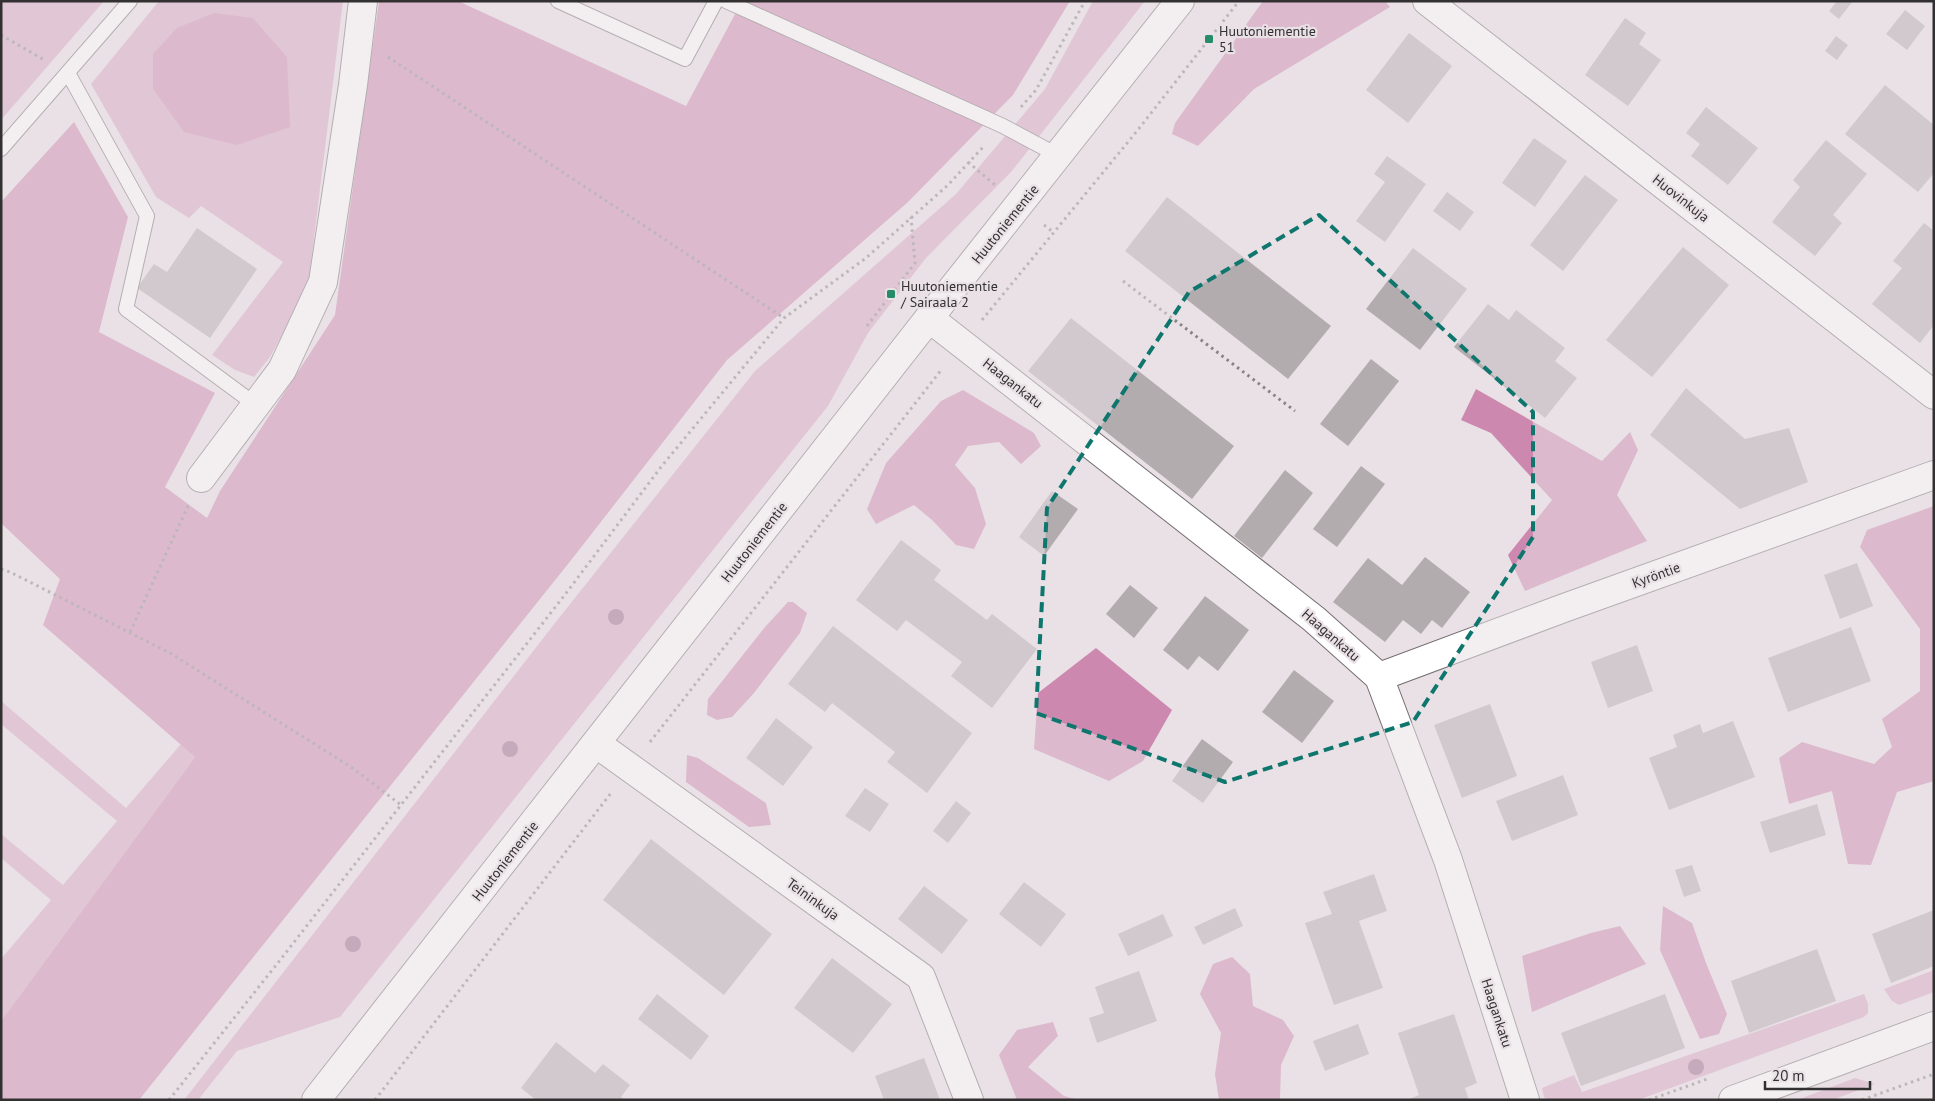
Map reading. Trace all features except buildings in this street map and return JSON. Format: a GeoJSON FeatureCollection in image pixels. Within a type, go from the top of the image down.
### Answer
{"type":"FeatureCollection","features":[{"type":"Feature","properties":{"kind":"street"},"geometry":{"type":"LineString","coordinates":[[201,478],[282,370],[323,282],[363,1]]}},
{"type":"Feature","properties":{"kind":"street","name":"Huutoniementie"},"geometry":{"type":"LineString","coordinates":[[320,1094],[1180,1]]}},
{"type":"Feature","properties":{"kind":"street","name":"Huovinkuja"},"geometry":{"type":"LineString","coordinates":[[1427,1],[1934,395]]}},
{"type":"Feature","properties":{"kind":"street","name":"Haagankatu"},"geometry":{"type":"LineString","coordinates":[[929,318],[1314,619],[1379,677],[1448,860],[1525,1100]]}},
{"type":"Feature","properties":{"kind":"street","name":"Kyröntie"},"geometry":{"type":"LineString","coordinates":[[1379,677],[1934,474]]}},
{"type":"Feature","properties":{"kind":"street","name":"Teininkuja"},"geometry":{"type":"LineString","coordinates":[[597,744],[921,977],[969,1100]]}},
{"type":"Feature","properties":{"kind":"street"},"geometry":{"type":"LineString","coordinates":[[1733,1100],[1934,1026]]}},
{"type":"Feature","properties":{"kind":"lane"},"geometry":{"type":"LineString","coordinates":[[1,149],[130,1]]}},
{"type":"Feature","properties":{"kind":"lane"},"geometry":{"type":"LineString","coordinates":[[558,1],[685,59],[716,1]]}},
{"type":"Feature","properties":{"kind":"lane"},"geometry":{"type":"LineString","coordinates":[[726,1],[1003,126],[1059,156]]}},
{"type":"Feature","properties":{"kind":"lane"},"geometry":{"type":"LineString","coordinates":[[68,73],[147,216],[126,309],[256,405]]}},
{"type":"Feature","properties":{"kind":"path"},"geometry":{"type":"LineString","coordinates":[[169,1100],[568,592],[661,467],[784,318],[866,258],[948,185],[1036,90],[1086,1]]}},
{"type":"Feature","properties":{"kind":"path"},"geometry":{"type":"LineString","coordinates":[[374,1100],[631,767],[963,343],[1137,131],[1239,1]]}},
{"type":"Feature","properties":{"kind":"path"},"geometry":{"type":"LineString","coordinates":[[1,35],[68,73]]}},
{"type":"Feature","properties":{"kind":"path"},"geometry":{"type":"LineString","coordinates":[[358,38],[784,318]]}},
{"type":"Feature","properties":{"kind":"path"},"geometry":{"type":"LineString","coordinates":[[867,326],[915,263],[911,217]]}},
{"type":"Feature","properties":{"kind":"path"},"geometry":{"type":"LineString","coordinates":[[1123,281],[1295,411]]}},
{"type":"Feature","properties":{"kind":"path"},"geometry":{"type":"LineString","coordinates":[[130,632],[201,478]]}},
{"type":"Feature","properties":{"kind":"path"},"geometry":{"type":"LineString","coordinates":[[1,569],[170,653],[337,758],[401,805]]}},
{"type":"Feature","properties":{"kind":"path"},"geometry":{"type":"LineString","coordinates":[[1862,1100],[1934,1074]]}},
{"type":"Feature","properties":{"kind":"highlighted area"},"geometry":{"type":"Polygon","coordinates":[[[1319,215],[1533,412],[1533,537],[1413,722],[1225,782],[1036,713],[1047,508],[1189,292],[1319,215]]]}},
{"type":"Feature","properties":{"kind":"shaded area"},"geometry":{"type":"Polygon","coordinates":[[[1,1],[104,1],[1,120],[1,1]]]}},
{"type":"Feature","properties":{"kind":"shaded area"},"geometry":{"type":"Polygon","coordinates":[[[159,1],[343,1],[308,287],[270,357],[254,377],[235,370],[212,355],[283,262],[201,206],[189,218],[156,197],[91,84],[159,1]]]}},
{"type":"Feature","properties":{"kind":"shaded area"},"geometry":{"type":"Polygon","coordinates":[[[379,1],[458,1],[686,106],[742,1],[1070,1],[1013,95],[908,202],[727,360],[572,559],[139,1100],[1,1100],[1,1021],[195,757],[43,625],[60,579],[1,523],[1,202],[74,122],[128,217],[99,332],[215,393],[165,487],[207,518],[220,491],[335,315],[379,1]]]}},
{"type":"Feature","properties":{"kind":"shaded area"},"geometry":{"type":"Polygon","coordinates":[[[1093,1],[1145,1],[1012,171],[926,258],[868,333],[828,406],[340,1017],[237,1051],[198,1100],[184,1100],[555,623],[755,371],[956,194],[1045,89],[1093,1]]]}},
{"type":"Feature","properties":{"kind":"shaded area"},"geometry":{"type":"Polygon","coordinates":[[[1263,1],[1385,1],[1390,7],[1254,89],[1198,146],[1172,134],[1175,123],[1263,1]]]}},
{"type":"Feature","properties":{"kind":"shaded area"},"geometry":{"type":"Polygon","coordinates":[[[214,13],[253,18],[287,57],[290,127],[237,145],[184,132],[153,89],[153,54],[177,28],[214,13]]]}},
{"type":"Feature","properties":{"kind":"shaded area"},"geometry":{"type":"Polygon","coordinates":[[[1476,389],[1602,461],[1630,432],[1638,450],[1617,495],[1647,541],[1525,591],[1508,555],[1552,500],[1491,433],[1461,420],[1476,389]]]}},
{"type":"Feature","properties":{"kind":"shaded area"},"geometry":{"type":"Polygon","coordinates":[[[963,390],[1034,433],[1041,446],[1021,464],[999,442],[968,446],[955,465],[975,488],[986,524],[974,549],[956,545],[932,520],[914,505],[876,524],[867,509],[886,463],[941,401],[963,390]]]}},
{"type":"Feature","properties":{"kind":"shaded area"},"geometry":{"type":"Polygon","coordinates":[[[1934,506],[1934,781],[1897,792],[1871,865],[1848,864],[1832,791],[1789,804],[1779,758],[1802,742],[1874,764],[1892,747],[1882,719],[1920,691],[1920,629],[1860,547],[1867,530],[1934,506]]]}},
{"type":"Feature","properties":{"kind":"shaded area"},"geometry":{"type":"Polygon","coordinates":[[[788,602],[793,602],[807,613],[800,633],[754,693],[732,717],[717,720],[707,715],[708,699],[765,627],[788,602]]]}},
{"type":"Feature","properties":{"kind":"shaded area"},"geometry":{"type":"Polygon","coordinates":[[[1096,648],[1172,710],[1143,761],[1109,781],[1034,749],[1038,693],[1096,648]]]}},
{"type":"Feature","properties":{"kind":"shaded area"},"geometry":{"type":"Polygon","coordinates":[[[1,701],[126,808],[181,744],[195,757],[1,1021],[1,959],[51,900],[1,858],[1,834],[63,885],[117,821],[1,724],[1,701]]]}},
{"type":"Feature","properties":{"kind":"shaded area"},"geometry":{"type":"Polygon","coordinates":[[[687,755],[698,758],[766,803],[771,825],[749,827],[686,782],[687,755]]]}},
{"type":"Feature","properties":{"kind":"shaded area"},"geometry":{"type":"Polygon","coordinates":[[[1663,906],[1692,923],[1727,1014],[1719,1034],[1700,1039],[1660,950],[1663,906]]]}},
{"type":"Feature","properties":{"kind":"shaded area"},"geometry":{"type":"Polygon","coordinates":[[[1620,926],[1646,964],[1532,1012],[1522,956],[1591,933],[1620,926]]]}},
{"type":"Feature","properties":{"kind":"shaded area"},"geometry":{"type":"Polygon","coordinates":[[[1232,957],[1250,974],[1253,1006],[1283,1020],[1294,1036],[1281,1065],[1280,1100],[1219,1100],[1215,1074],[1221,1033],[1200,994],[1213,964],[1232,957]]]}},
{"type":"Feature","properties":{"kind":"shaded area"},"geometry":{"type":"Polygon","coordinates":[[[1934,970],[1934,992],[1899,1005],[1892,1001],[1884,989],[1934,970]]]}},
{"type":"Feature","properties":{"kind":"shaded area"},"geometry":{"type":"Polygon","coordinates":[[[1864,994],[1868,1004],[1868,1013],[1864,1017],[1638,1100],[1548,1100],[1544,1097],[1542,1088],[1574,1075],[1582,1092],[1864,994]]]}},
{"type":"Feature","properties":{"kind":"shaded area"},"geometry":{"type":"Polygon","coordinates":[[[1053,1022],[1058,1036],[1028,1067],[1064,1096],[1079,1100],[1017,1100],[999,1055],[1017,1030],[1053,1022]]]}},
{"type":"Feature","properties":{"kind":"shaded area"},"geometry":{"type":"Polygon","coordinates":[[[1855,1078],[1875,1084],[1832,1100],[1797,1100],[1855,1078]]]}},
{"type":"Feature","properties":{"kind":"place","name":"Huutoniementie 51"},"geometry":{"type":"Point","coordinates":[1209,39]}},
{"type":"Feature","properties":{"kind":"place","name":"Huutoniementie / Sairaala 2"},"geometry":{"type":"Point","coordinates":[891,294]}}]}
